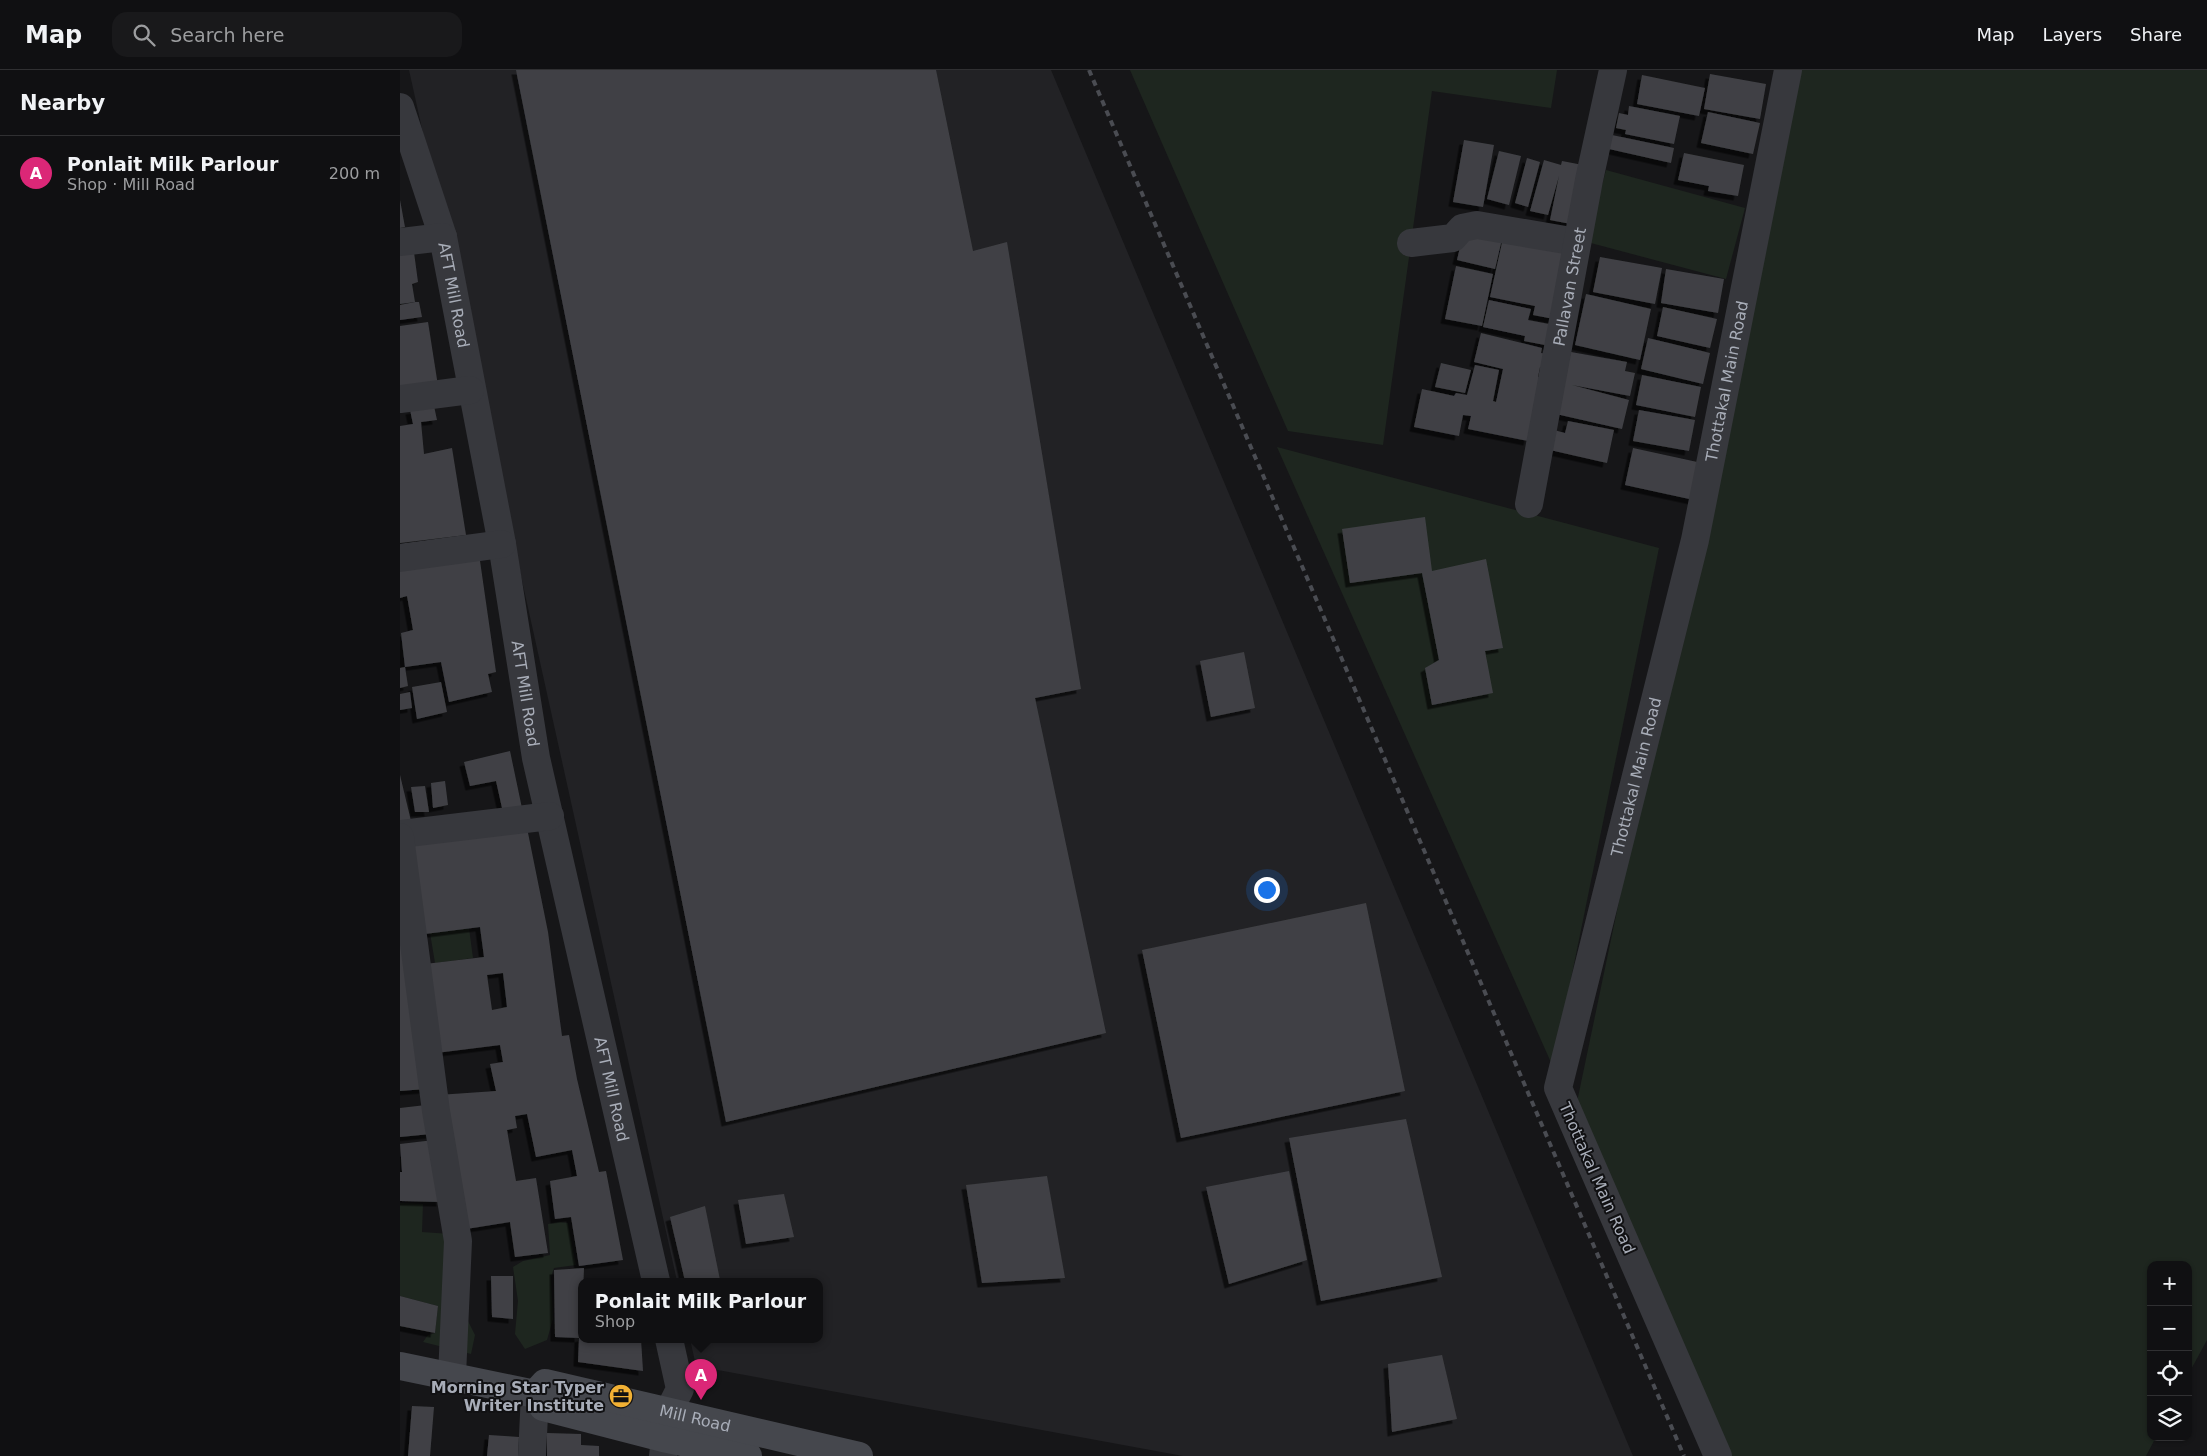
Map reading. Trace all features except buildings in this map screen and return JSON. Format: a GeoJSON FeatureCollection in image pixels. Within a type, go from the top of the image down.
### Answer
{"type":"FeatureCollection","features":[{"type":"Feature","properties":{"kind":"main road"},"geometry":{"type":"LineString","coordinates":[[400,1366],[535,1394]]}},
{"type":"Feature","properties":{"kind":"main road","name":"Mill Road"},"geometry":{"type":"LineString","coordinates":[[535,1394],[544,1383],[665,1435],[748,1456]]}},
{"type":"Feature","properties":{"kind":"main road","name":"Mill Road"},"geometry":{"type":"LineString","coordinates":[[665,1435],[859,1456]]}},
{"type":"Feature","properties":{"kind":"street","name":"Pallavan Street"},"geometry":{"type":"LineString","coordinates":[[1528,504],[1577,242],[1613,70]]}},
{"type":"Feature","properties":{"kind":"street","name":"Thottakal Main Road"},"geometry":{"type":"LineString","coordinates":[[1718,1456],[1558,1088],[1695,540],[1788,70]]}},
{"type":"Feature","properties":{"kind":"street","name":"AFT Mill Road"},"geometry":{"type":"LineString","coordinates":[[400,108],[442,237],[470,390],[502,544],[536,758],[655,1278]]}},
{"type":"Feature","properties":{"kind":"street"},"geometry":{"type":"LineString","coordinates":[[1411,242],[1453,238],[1462,228],[1476,225],[1577,242]]}},
{"type":"Feature","properties":{"kind":"street"},"geometry":{"type":"LineString","coordinates":[[400,242],[442,237]]}},
{"type":"Feature","properties":{"kind":"street"},"geometry":{"type":"LineString","coordinates":[[400,399],[470,390]]}},
{"type":"Feature","properties":{"kind":"street"},"geometry":{"type":"LineString","coordinates":[[400,558],[502,544]]}},
{"type":"Feature","properties":{"kind":"street"},"geometry":{"type":"LineString","coordinates":[[452,1376],[458,1241],[436,1111],[400,835],[550,816]]}},
{"type":"Feature","properties":{"kind":"street"},"geometry":{"type":"LineString","coordinates":[[665,1435],[680,1389],[670,1343]]}},
{"type":"Feature","properties":{"kind":"street"},"geometry":{"type":"LineString","coordinates":[[532,1456],[535,1394]]}},
{"type":"Feature","properties":{"kind":"shaded area"},"geometry":{"type":"Polygon","coordinates":[[[409,70],[1051,70],[1633,1456],[1183,1456],[696,1366],[691,1343],[823,1343],[823,1278],[676,1278],[409,70]]]}},
{"type":"Feature","properties":{"kind":"shaded area"},"geometry":{"type":"Polygon","coordinates":[[[1130,70],[1557,70],[1551,108],[1432,91],[1383,445],[1288,431],[1130,70]]]}},
{"type":"Feature","properties":{"kind":"shaded area"},"geometry":{"type":"Polygon","coordinates":[[[1793,70],[2207,70],[2207,1340],[2192,1368],[2192,1261],[2147,1261],[2147,1441],[2154,1441],[2146,1456],[1729,1456],[1577,1102],[1793,70]]]}},
{"type":"Feature","properties":{"kind":"shaded area"},"geometry":{"type":"Polygon","coordinates":[[[1606,170],[1745,208],[1726,279],[1587,242],[1606,170]]]}},
{"type":"Feature","properties":{"kind":"shaded area"},"geometry":{"type":"Polygon","coordinates":[[[1277,447],[1659,548],[1553,1067],[1277,447]]]}},
{"type":"Feature","properties":{"kind":"shaded area"},"geometry":{"type":"Polygon","coordinates":[[[469,928],[473,958],[435,963],[430,933],[469,928]]]}},
{"type":"Feature","properties":{"kind":"shaded area"},"geometry":{"type":"Polygon","coordinates":[[[400,1203],[423,1204],[422,1232],[451,1234],[465,1315],[475,1335],[471,1354],[423,1342],[428,1335],[435,1333],[438,1306],[400,1296],[400,1203]]]}},
{"type":"Feature","properties":{"kind":"shaded area"},"geometry":{"type":"Polygon","coordinates":[[[568,1223],[576,1265],[554,1268],[551,1277],[553,1319],[547,1340],[525,1349],[515,1334],[518,1301],[513,1267],[523,1261],[550,1255],[548,1224],[568,1223]]]}},
{"type":"Feature","properties":{"kind":"railway"},"geometry":{"type":"LineString","coordinates":[[1089,70],[1684,1456]]}},
{"type":"Feature","properties":{"kind":"place","name":"Morning Star Typer Writer Institute"},"geometry":{"type":"Point","coordinates":[621,1396]}},
{"type":"Feature","properties":{"kind":"place","name":"Ponlait Milk Parlour"},"geometry":{"type":"Point","coordinates":[701,1400]}}]}
